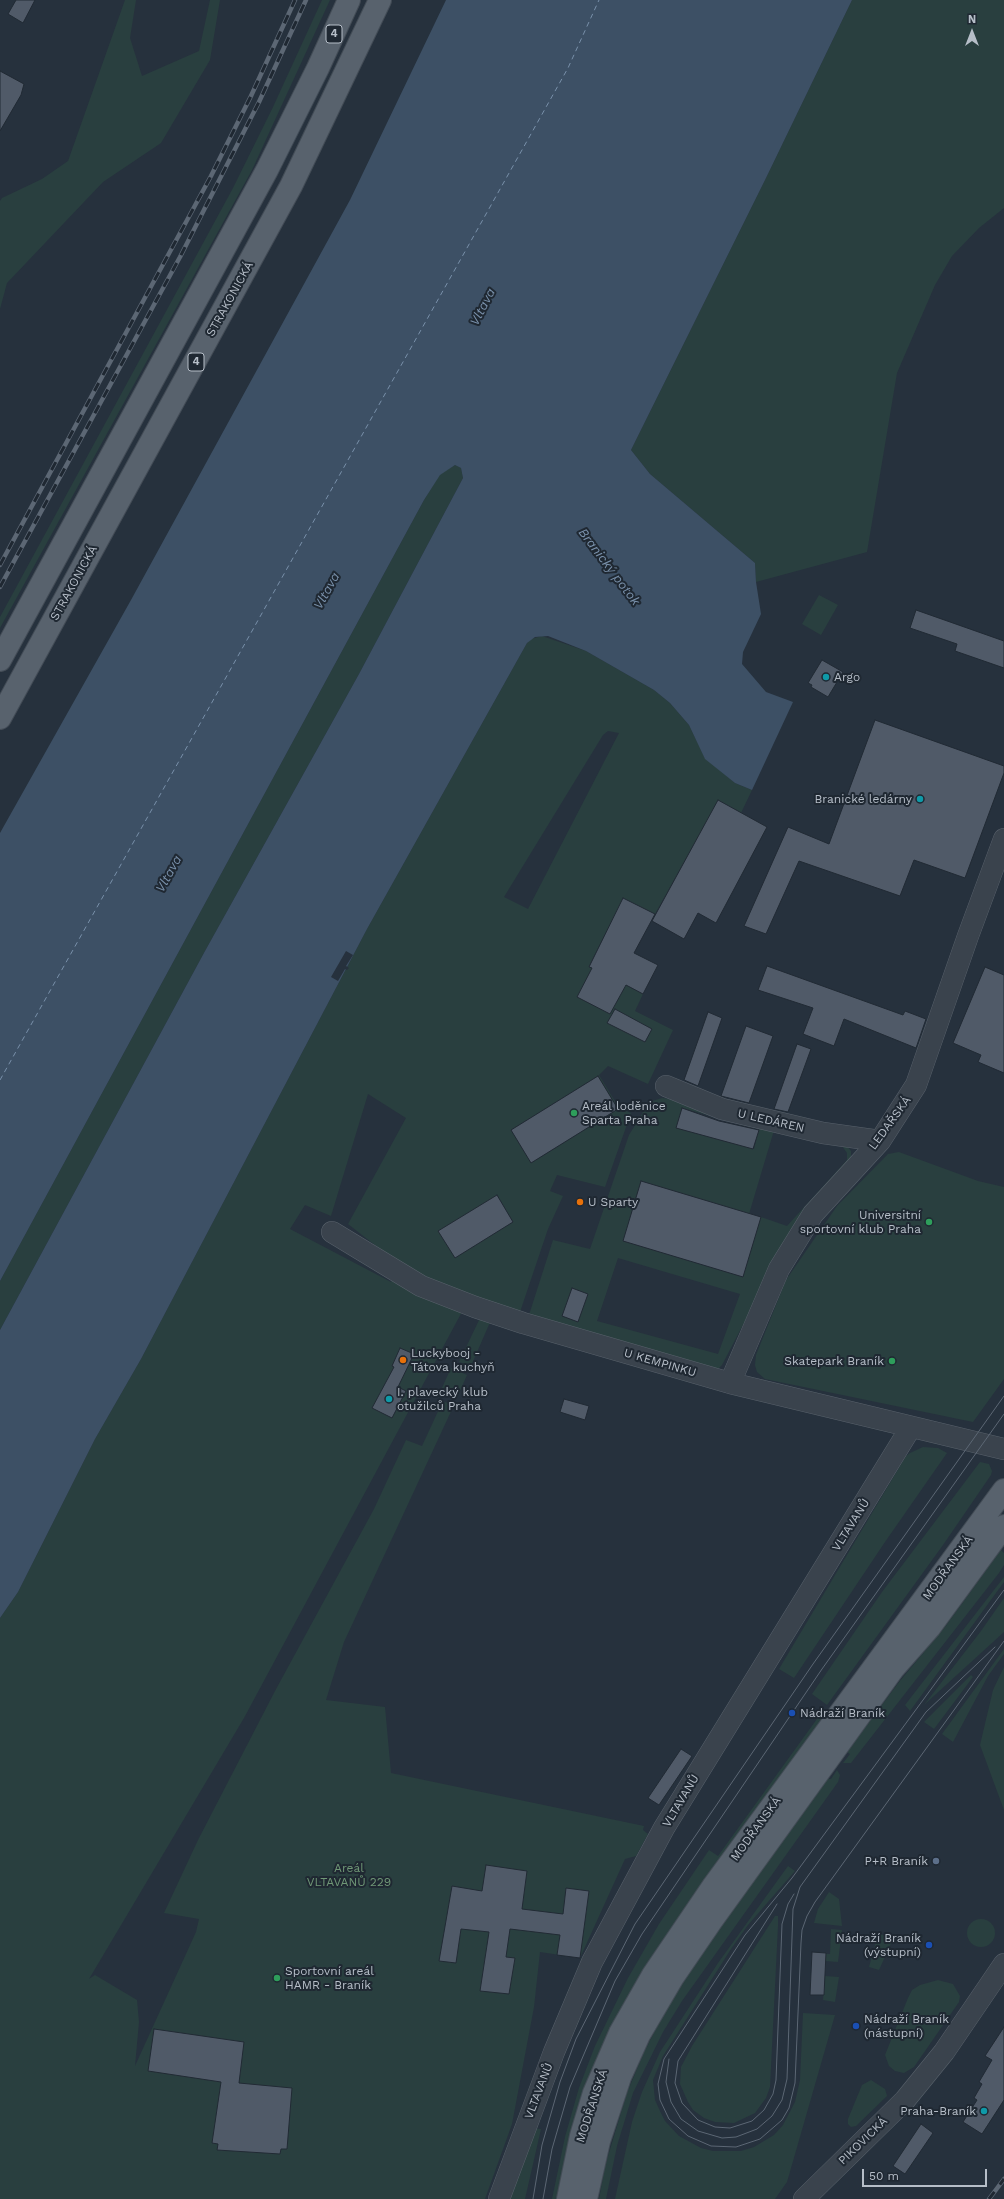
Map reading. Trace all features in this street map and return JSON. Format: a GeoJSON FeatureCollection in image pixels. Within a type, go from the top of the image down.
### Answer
{"type":"FeatureCollection","features":[{"type":"Feature","properties":{"kind":"main road","name":"4"},"geometry":{"type":"LineString","coordinates":[[0,660],[267,170],[318,68],[349,0]]}},
{"type":"Feature","properties":{"kind":"main road","name":"STRAKONICKÁ"},"geometry":{"type":"LineString","coordinates":[[0,718],[291,186],[380,0]]}},
{"type":"Feature","properties":{"kind":"main road","name":"MODŘANSKÁ"},"geometry":{"type":"LineString","coordinates":[[568,2199],[581,2136],[594,2094],[620,2033],[650,1981],[714,1885],[1004,1490]]}},
{"type":"Feature","properties":{"kind":"main road","name":"MODŘANSKÁ"},"geometry":{"type":"LineString","coordinates":[[586,2199],[599,2141],[620,2077],[639,2035],[673,1977],[712,1920],[893,1669],[930,1627],[1004,1526]]}},
{"type":"Feature","properties":{"kind":"street","name":"LEDAŘSKÁ"},"geometry":{"type":"LineString","coordinates":[[730,1383],[779,1269],[810,1220],[880,1141],[916,1086],[968,936],[1004,839]]}},
{"type":"Feature","properties":{"kind":"street","name":"U LEDÁREN"},"geometry":{"type":"LineString","coordinates":[[666,1086],[722,1109],[824,1133],[880,1141]]}},
{"type":"Feature","properties":{"kind":"street","name":"U KEMPINKU"},"geometry":{"type":"LineString","coordinates":[[332,1232],[422,1286],[474,1307],[523,1323],[730,1383],[1004,1449]]}},
{"type":"Feature","properties":{"kind":"street","name":"VLTAVANŮ"},"geometry":{"type":"LineString","coordinates":[[499,2199],[554,2052],[592,1962],[664,1828],[911,1427]]}},
{"type":"Feature","properties":{"kind":"street","name":"PIKOVICKÁ"},"geometry":{"type":"LineString","coordinates":[[804,2199],[905,2100],[944,2052],[1004,1964]]}},
{"type":"Feature","properties":{"kind":"green space"},"geometry":{"type":"Polygon","coordinates":[[[125,0],[136,0],[130,38],[142,76],[199,51],[210,0],[220,0],[210,60],[161,143],[103,182],[7,283],[0,309],[0,201],[2,198],[42,179],[68,161],[125,0]]]}},
{"type":"Feature","properties":{"kind":"green space"},"geometry":{"type":"Polygon","coordinates":[[[322,0],[330,0],[252,170],[0,628],[0,617],[233,188],[273,107],[322,0]]]}},
{"type":"Feature","properties":{"kind":"green space"},"geometry":{"type":"Polygon","coordinates":[[[852,0],[1004,0],[1004,208],[979,228],[952,256],[935,285],[897,373],[867,552],[756,582],[755,563],[650,474],[631,450],[766,178],[852,0]]]}},
{"type":"Feature","properties":{"kind":"green space"},"geometry":{"type":"Polygon","coordinates":[[[455,465],[461,468],[463,478],[359,674],[205,951],[0,1330],[0,1281],[424,500],[440,474],[455,465]]]}},
{"type":"Feature","properties":{"kind":"green space"},"geometry":{"type":"Polygon","coordinates":[[[819,595],[838,605],[821,635],[802,624],[819,595]]]}},
{"type":"Feature","properties":{"kind":"green space","name":"Areál VLTAVANŮ 229"},"geometry":{"type":"Polygon","coordinates":[[[542,636],[586,651],[654,690],[670,703],[689,725],[705,758],[735,783],[752,790],[741,813],[718,801],[655,914],[623,899],[589,966],[643,994],[635,1011],[673,1030],[648,1084],[608,1066],[599,1075],[619,1108],[631,1113],[605,1187],[557,1175],[550,1191],[563,1196],[548,1229],[520,1312],[471,1295],[244,1718],[89,1979],[95,1975],[137,2000],[139,2022],[135,2066],[196,1932],[199,1919],[164,1913],[198,1840],[275,1691],[374,1509],[406,1440],[422,1446],[440,1407],[445,1402],[454,1405],[344,1642],[326,1700],[385,1707],[391,1773],[644,1826],[643,1830],[648,1834],[636,1856],[625,1859],[580,1958],[540,1952],[534,2007],[512,2124],[485,2199],[0,2199],[0,1618],[18,1592],[95,1439],[141,1359],[367,929],[527,643],[531,639],[542,636]],[[608,731],[603,735],[504,897],[528,909],[619,733],[608,731]],[[598,1076],[511,1130],[531,1163],[618,1109],[598,1076]],[[368,1094],[331,1216],[305,1205],[290,1229],[391,1282],[399,1264],[348,1224],[406,1118],[368,1094]],[[497,1195],[455,1257],[513,1222],[497,1195]],[[400,1349],[392,1366],[405,1373],[400,1349]],[[387,1381],[373,1408],[392,1418],[406,1391],[387,1381]]]}},
{"type":"Feature","properties":{"kind":"green space"},"geometry":{"type":"Polygon","coordinates":[[[662,1098],[679,1100],[847,1146],[851,1151],[851,1157],[794,1227],[722,1365],[718,1369],[528,1318],[553,1240],[590,1249],[629,1135],[649,1102],[662,1098]],[[682,1108],[676,1128],[754,1149],[759,1129],[682,1108]],[[775,1127],[749,1214],[641,1181],[623,1241],[743,1277],[761,1217],[787,1226],[847,1160],[847,1153],[842,1146],[775,1127]],[[618,1258],[597,1321],[718,1354],[740,1294],[618,1258]],[[572,1288],[562,1316],[578,1322],[588,1294],[572,1288]]]}},
{"type":"Feature","properties":{"kind":"green space"},"geometry":{"type":"Polygon","coordinates":[[[899,1152],[978,1181],[1004,1187],[1004,1379],[973,1422],[765,1379],[757,1372],[755,1365],[756,1355],[786,1280],[837,1206],[888,1154],[899,1152]]]}},
{"type":"Feature","properties":{"kind":"green space"},"geometry":{"type":"Polygon","coordinates":[[[481,1316],[491,1320],[471,1366],[459,1362],[481,1316]]]}},
{"type":"Feature","properties":{"kind":"green space"},"geometry":{"type":"Polygon","coordinates":[[[451,1368],[467,1375],[457,1398],[441,1390],[451,1368]]]}},
{"type":"Feature","properties":{"kind":"green space"},"geometry":{"type":"Polygon","coordinates":[[[923,1447],[938,1448],[947,1453],[885,1542],[794,1678],[779,1669],[906,1456],[923,1447]]]}},
{"type":"Feature","properties":{"kind":"green space"},"geometry":{"type":"Polygon","coordinates":[[[980,1462],[989,1464],[992,1471],[991,1475],[943,1545],[827,1705],[812,1694],[882,1592],[980,1462]]]}},
{"type":"Feature","properties":{"kind":"green space"},"geometry":{"type":"Polygon","coordinates":[[[1001,1550],[1004,1553],[1004,1565],[999,1573],[851,1763],[843,1763],[850,1754],[847,1752],[899,1682],[945,1627],[1001,1550]]]}},
{"type":"Feature","properties":{"kind":"green space"},"geometry":{"type":"Polygon","coordinates":[[[1004,1577],[1004,1582],[910,1711],[905,1705],[1004,1577]]]}},
{"type":"Feature","properties":{"kind":"green space"},"geometry":{"type":"Polygon","coordinates":[[[1004,1598],[1004,1632],[924,1705],[981,1631],[1004,1598]]]}},
{"type":"Feature","properties":{"kind":"green space"},"geometry":{"type":"Polygon","coordinates":[[[1004,1649],[1004,1654],[988,1676],[953,1742],[942,1734],[1004,1649]]]}},
{"type":"Feature","properties":{"kind":"green space"},"geometry":{"type":"Polygon","coordinates":[[[1004,1667],[1004,1810],[980,1745],[993,1690],[1004,1667]]]}},
{"type":"Feature","properties":{"kind":"green space"},"geometry":{"type":"Polygon","coordinates":[[[971,1675],[973,1677],[934,1729],[924,1722],[971,1675]]]}},
{"type":"Feature","properties":{"kind":"green space"},"geometry":{"type":"Polygon","coordinates":[[[822,1712],[826,1715],[611,2029],[583,2095],[559,2199],[552,2199],[565,2137],[579,2088],[595,2046],[628,1978],[659,1924],[709,1850],[718,1856],[822,1712]]]}},
{"type":"Feature","properties":{"kind":"green space"},"geometry":{"type":"Polygon","coordinates":[[[837,1770],[840,1775],[838,1782],[682,2001],[663,2032],[633,2093],[617,2146],[606,2199],[599,2199],[605,2166],[627,2093],[644,2052],[667,2008],[696,1959],[828,1779],[831,1779],[837,1770]]]}},
{"type":"Feature","properties":{"kind":"green space"},"geometry":{"type":"Polygon","coordinates":[[[788,1866],[795,1871],[748,1925],[731,1949],[663,2056],[653,2080],[655,2100],[660,2111],[665,2121],[679,2136],[701,2148],[713,2151],[741,2151],[754,2147],[774,2135],[783,2125],[795,2102],[800,2080],[803,2013],[835,2015],[787,2182],[775,2199],[615,2199],[632,2122],[642,2092],[660,2052],[718,1963],[788,1866]]]}},
{"type":"Feature","properties":{"kind":"green space"},"geometry":{"type":"Polygon","coordinates":[[[829,1892],[839,1899],[842,1926],[814,1923],[818,1909],[829,1892]]]}},
{"type":"Feature","properties":{"kind":"green space"},"geometry":{"type":"Polygon","coordinates":[[[775,1916],[778,1916],[778,1926],[770,2087],[766,2098],[755,2113],[734,2123],[715,2122],[704,2118],[693,2110],[688,2102],[680,2084],[681,2067],[692,2046],[775,1916]]]}},
{"type":"Feature","properties":{"kind":"green space"},"geometry":{"type":"Polygon","coordinates":[[[981,1919],[991,1923],[995,1933],[991,1943],[981,1947],[971,1943],[967,1933],[971,1923],[981,1919]]]}},
{"type":"Feature","properties":{"kind":"green space"},"geometry":{"type":"Polygon","coordinates":[[[831,1929],[842,1930],[838,1962],[825,1961],[826,1954],[830,1954],[831,1929]]]}},
{"type":"Feature","properties":{"kind":"green space"},"geometry":{"type":"Polygon","coordinates":[[[878,1934],[894,1937],[879,1970],[869,1967],[878,1934]]]}},
{"type":"Feature","properties":{"kind":"green space"},"geometry":{"type":"Polygon","coordinates":[[[825,1976],[839,1977],[835,2002],[823,2000],[825,1976]]]}},
{"type":"Feature","properties":{"kind":"green space"},"geometry":{"type":"Polygon","coordinates":[[[938,1980],[953,1984],[960,1996],[959,2002],[914,2067],[904,2073],[895,2071],[889,2066],[885,2055],[908,1998],[912,1990],[920,1985],[938,1980]]]}},
{"type":"Feature","properties":{"kind":"green space"},"geometry":{"type":"Polygon","coordinates":[[[871,2080],[885,2089],[887,2096],[856,2126],[851,2127],[848,2124],[848,2119],[862,2085],[871,2080]]]}},
{"type":"Feature","properties":{"kind":"green space"},"geometry":{"type":"Polygon","coordinates":[[[533,2128],[541,2129],[525,2199],[508,2199],[533,2128]]]}},
{"type":"Feature","properties":{"kind":"water"},"geometry":{"type":"Polygon","coordinates":[[[446,0],[852,0],[766,178],[631,450],[650,474],[755,563],[756,582],[761,614],[743,652],[742,664],[766,692],[793,702],[752,790],[735,783],[705,759],[689,725],[670,703],[654,690],[586,651],[548,636],[535,637],[527,643],[367,929],[141,1359],[95,1439],[18,1592],[0,1618],[0,1330],[205,951],[359,674],[463,478],[461,468],[455,465],[440,475],[424,500],[0,1281],[0,833],[131,600],[350,200],[446,0]]]}},
{"type":"Feature","properties":{"kind":"pier"},"geometry":{"type":"Polygon","coordinates":[[[346,951],[353,955],[346,966],[349,968],[347,970],[345,969],[338,981],[331,977],[346,951]]]}},
{"type":"Feature","properties":{"kind":"building"},"geometry":{"type":"Polygon","coordinates":[[[16,0],[35,0],[23,23],[8,14],[16,0]]]}},
{"type":"Feature","properties":{"kind":"building"},"geometry":{"type":"Polygon","coordinates":[[[0,71],[24,84],[21,95],[0,131],[0,71]]]}},
{"type":"Feature","properties":{"kind":"building"},"geometry":{"type":"Polygon","coordinates":[[[916,610],[1004,641],[1004,668],[955,651],[957,644],[910,628],[916,610]]]}},
{"type":"Feature","properties":{"kind":"building","name":"Argo"},"geometry":{"type":"Polygon","coordinates":[[[822,660],[843,672],[828,697],[811,687],[812,685],[808,683],[822,660]]]}},
{"type":"Feature","properties":{"kind":"building","name":"Branické ledárny"},"geometry":{"type":"Polygon","coordinates":[[[875,720],[1004,766],[1004,773],[965,878],[914,860],[900,896],[799,861],[766,934],[744,926],[788,827],[829,844],[875,720]]]}},
{"type":"Feature","properties":{"kind":"building"},"geometry":{"type":"Polygon","coordinates":[[[718,800],[767,827],[716,923],[698,913],[684,939],[652,921],[718,800]]]}},
{"type":"Feature","properties":{"kind":"building"},"geometry":{"type":"Polygon","coordinates":[[[623,898],[655,914],[634,953],[658,965],[643,994],[626,985],[610,1014],[577,997],[592,968],[589,967],[623,898]]]}},
{"type":"Feature","properties":{"kind":"building"},"geometry":{"type":"Polygon","coordinates":[[[767,966],[903,1015],[905,1011],[926,1019],[916,1048],[844,1019],[834,1046],[803,1034],[813,1008],[758,990],[767,966]]]}},
{"type":"Feature","properties":{"kind":"building"},"geometry":{"type":"Polygon","coordinates":[[[985,967],[1004,975],[1004,1073],[978,1062],[981,1055],[953,1043],[985,967]]]}},
{"type":"Feature","properties":{"kind":"building"},"geometry":{"type":"Polygon","coordinates":[[[615,1009],[652,1029],[645,1042],[607,1023],[615,1009]]]}},
{"type":"Feature","properties":{"kind":"building"},"geometry":{"type":"Polygon","coordinates":[[[708,1012],[722,1018],[698,1086],[684,1080],[708,1012]]]}},
{"type":"Feature","properties":{"kind":"building"},"geometry":{"type":"Polygon","coordinates":[[[746,1026],[773,1036],[749,1103],[721,1096],[746,1026]]]}},
{"type":"Feature","properties":{"kind":"building"},"geometry":{"type":"Polygon","coordinates":[[[797,1044],[811,1049],[788,1112],[774,1109],[797,1044]]]}},
{"type":"Feature","properties":{"kind":"building"},"geometry":{"type":"Polygon","coordinates":[[[598,1076],[618,1109],[531,1163],[511,1130],[598,1076]]]}},
{"type":"Feature","properties":{"kind":"building"},"geometry":{"type":"Polygon","coordinates":[[[682,1108],[719,1121],[759,1130],[753,1149],[676,1128],[682,1108]]]}},
{"type":"Feature","properties":{"kind":"building"},"geometry":{"type":"Polygon","coordinates":[[[641,1181],[761,1217],[743,1277],[623,1241],[641,1181]]]}},
{"type":"Feature","properties":{"kind":"building"},"geometry":{"type":"Polygon","coordinates":[[[497,1195],[513,1222],[455,1258],[438,1231],[497,1195]]]}},
{"type":"Feature","properties":{"kind":"building"},"geometry":{"type":"Polygon","coordinates":[[[572,1288],[588,1294],[578,1322],[562,1316],[572,1288]]]}},
{"type":"Feature","properties":{"kind":"building"},"geometry":{"type":"Polygon","coordinates":[[[400,1348],[414,1354],[398,1387],[406,1391],[392,1418],[372,1408],[394,1367],[392,1366],[400,1348]]]}},
{"type":"Feature","properties":{"kind":"building"},"geometry":{"type":"Polygon","coordinates":[[[564,1399],[589,1406],[585,1420],[560,1412],[564,1399]]]}},
{"type":"Feature","properties":{"kind":"building"},"geometry":{"type":"Polygon","coordinates":[[[681,1749],[692,1756],[659,1805],[648,1798],[681,1749]]]}},
{"type":"Feature","properties":{"kind":"building"},"geometry":{"type":"Polygon","coordinates":[[[486,1865],[527,1871],[522,1909],[563,1914],[566,1888],[589,1891],[580,1958],[557,1955],[560,1935],[510,1929],[506,1957],[515,1958],[509,1994],[480,1991],[489,1932],[461,1929],[456,1963],[439,1961],[452,1886],[482,1891],[486,1865]]]}},
{"type":"Feature","properties":{"kind":"building"},"geometry":{"type":"Polygon","coordinates":[[[812,1952],[826,1953],[824,1995],[810,1995],[812,1952]]]}},
{"type":"Feature","properties":{"kind":"building","name":"Praha-Braník"},"geometry":{"type":"Polygon","coordinates":[[[1004,2027],[1004,2100],[982,2134],[963,2122],[977,2100],[974,2098],[982,2084],[979,2082],[992,2060],[985,2056],[1004,2027]]]}},
{"type":"Feature","properties":{"kind":"building"},"geometry":{"type":"Polygon","coordinates":[[[154,2029],[244,2042],[239,2083],[292,2088],[287,2149],[281,2149],[280,2154],[217,2150],[218,2144],[212,2143],[221,2082],[148,2071],[154,2029]]]}},
{"type":"Feature","properties":{"kind":"building"},"geometry":{"type":"Polygon","coordinates":[[[921,2124],[933,2133],[905,2174],[893,2166],[921,2124]]]}},
{"type":"Feature","properties":{"kind":"ferry route"},"geometry":{"type":"LineString","coordinates":[[0,1080],[568,68],[599,0]]}},
{"type":"Feature","properties":{"kind":"tram line"},"geometry":{"type":"LineString","coordinates":[[533,2199],[542,2145],[560,2082],[576,2039],[635,1924],[813,1664],[1004,1396]]}},
{"type":"Feature","properties":{"kind":"tram line"},"geometry":{"type":"LineString","coordinates":[[543,2199],[552,2149],[570,2087],[615,1981],[642,1934],[822,1669],[1004,1414]]}},
{"type":"Feature","properties":{"kind":"tram line"},"geometry":{"type":"LineString","coordinates":[[1004,1590],[792,1878],[745,1935],[664,2059],[658,2084],[660,2100],[669,2119],[688,2136],[711,2146],[736,2147],[760,2139],[782,2120],[789,2108],[795,2083],[801,1943],[802,1930],[807,1916],[815,1902],[1004,1641]]}},
{"type":"Feature","properties":{"kind":"tram line"},"geometry":{"type":"LineString","coordinates":[[669,2059],[666,2082],[671,2102],[681,2119],[698,2131],[722,2138],[736,2137],[757,2129],[772,2116],[782,2100],[787,2079],[793,1909],[800,1887],[926,1712],[995,1647]]}},
{"type":"Feature","properties":{"kind":"tram line"},"geometry":{"type":"LineString","coordinates":[[777,1904],[678,2061],[675,2083],[682,2103],[698,2120],[715,2127],[730,2128],[752,2121],[764,2110],[773,2094],[776,2080],[782,1924],[788,1904],[794,1894]]}},
{"type":"Feature","properties":{"kind":"railway"},"geometry":{"type":"LineString","coordinates":[[0,565],[211,176],[251,96],[295,0]]}},
{"type":"Feature","properties":{"kind":"railway"},"geometry":{"type":"LineString","coordinates":[[0,587],[180,257],[259,102],[306,0]]}},
{"type":"Feature","properties":{"kind":"railway"},"geometry":{"type":"LineString","coordinates":[[989,2199],[1004,2179]]}},
{"type":"Feature","properties":{"kind":"place","name":"Argo"},"geometry":{"type":"Point","coordinates":[826,677]}},
{"type":"Feature","properties":{"kind":"place","name":"Branické ledárny"},"geometry":{"type":"Point","coordinates":[920,799]}},
{"type":"Feature","properties":{"kind":"place","name":"Areál loděnice Sparta Praha"},"geometry":{"type":"Point","coordinates":[574,1113]}},
{"type":"Feature","properties":{"kind":"place","name":"U Sparty"},"geometry":{"type":"Point","coordinates":[580,1202]}},
{"type":"Feature","properties":{"kind":"place","name":"Universitní sportovní klub Praha"},"geometry":{"type":"Point","coordinates":[929,1222]}},
{"type":"Feature","properties":{"kind":"place","name":"Luckybooj - Tátova kuchyň"},"geometry":{"type":"Point","coordinates":[403,1360]}},
{"type":"Feature","properties":{"kind":"place","name":"Skatepark Braník"},"geometry":{"type":"Point","coordinates":[892,1361]}},
{"type":"Feature","properties":{"kind":"place","name":"I. plavecký klub otužilců Praha"},"geometry":{"type":"Point","coordinates":[389,1399]}},
{"type":"Feature","properties":{"kind":"place","name":"Nádraží Braník"},"geometry":{"type":"Point","coordinates":[792,1713]}},
{"type":"Feature","properties":{"kind":"place","name":"P+R Braník"},"geometry":{"type":"Point","coordinates":[936,1861]}},
{"type":"Feature","properties":{"kind":"place","name":"Nádraží Braník (výstupní)"},"geometry":{"type":"Point","coordinates":[929,1945]}},
{"type":"Feature","properties":{"kind":"place","name":"Sportovní areál HAMR - Braník"},"geometry":{"type":"Point","coordinates":[277,1978]}},
{"type":"Feature","properties":{"kind":"place","name":"Nádraží Braník (nástupní)"},"geometry":{"type":"Point","coordinates":[856,2026]}},
{"type":"Feature","properties":{"kind":"place","name":"Praha-Braník"},"geometry":{"type":"Point","coordinates":[984,2111]}},
{"type":"Feature","properties":{"kind":"water label","name":"Vltava"},"geometry":{"type":"Point","coordinates":[483,307]}},
{"type":"Feature","properties":{"kind":"water label","name":"Branický potok"},"geometry":{"type":"Point","coordinates":[609,567]}},
{"type":"Feature","properties":{"kind":"water label","name":"Vltava"},"geometry":{"type":"Point","coordinates":[327,591]}},
{"type":"Feature","properties":{"kind":"water label","name":"Vltava"},"geometry":{"type":"Point","coordinates":[169,874]}}]}
